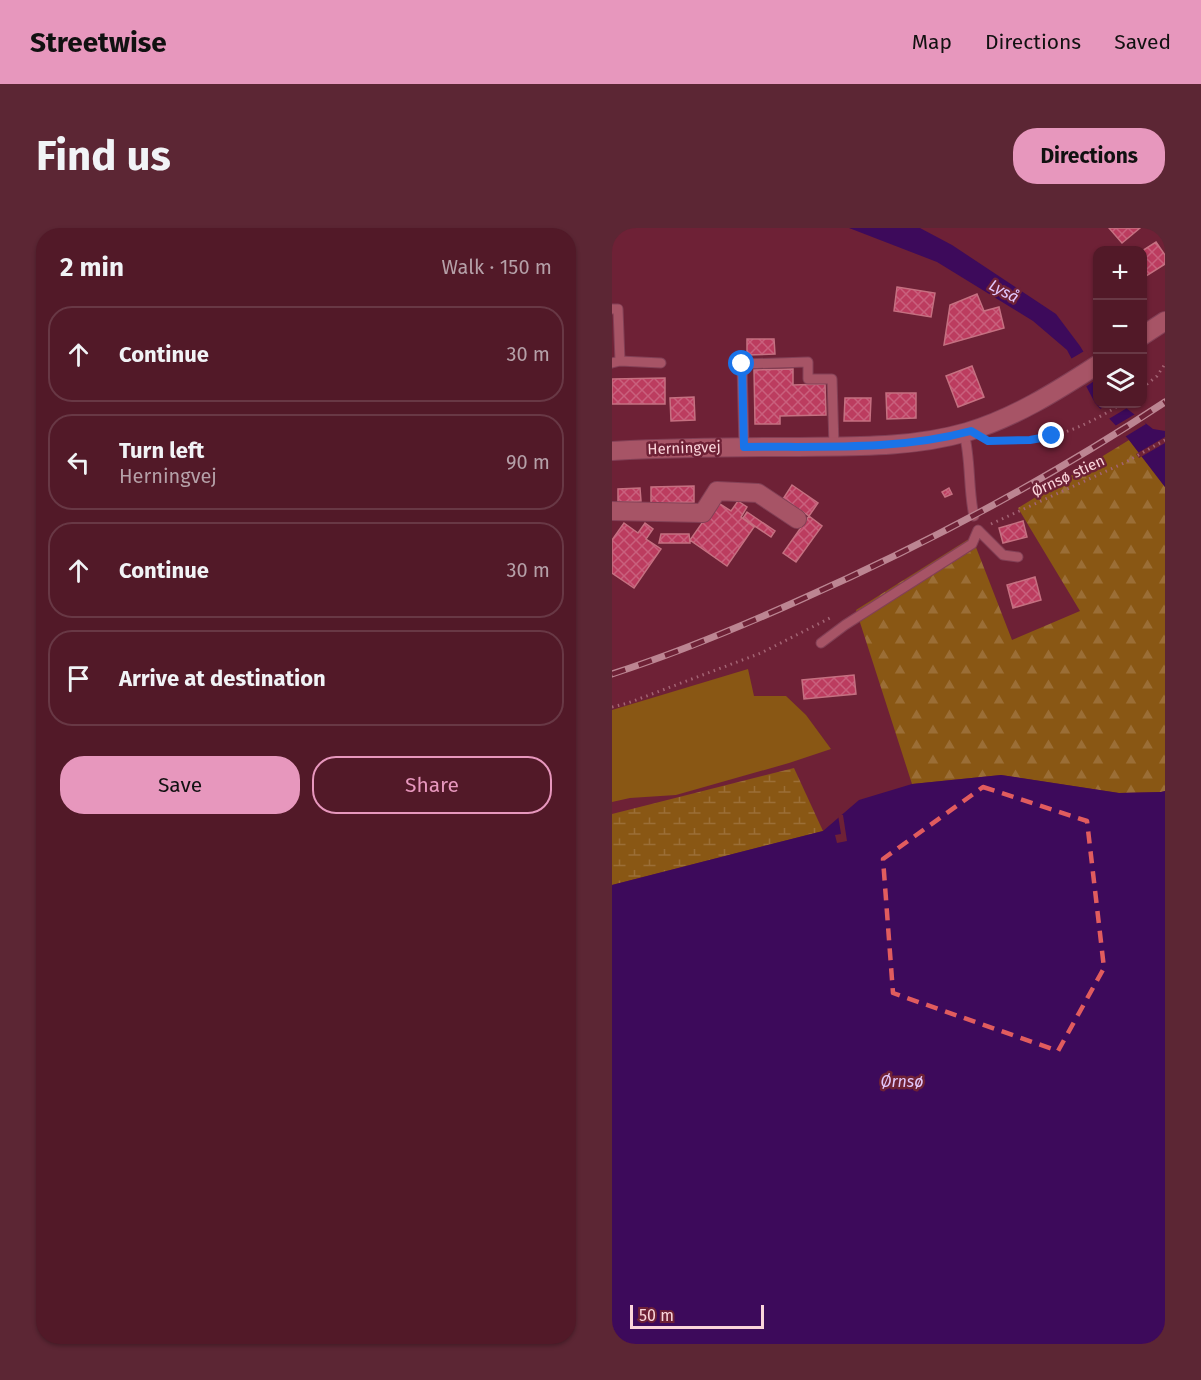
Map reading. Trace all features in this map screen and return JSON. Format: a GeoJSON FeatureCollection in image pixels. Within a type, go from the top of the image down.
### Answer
{"type":"FeatureCollection","features":[{"type":"Feature","properties":{"kind":"street"},"geometry":{"type":"LineString","coordinates":[[1147,333],[1165,321]]}},
{"type":"Feature","properties":{"kind":"street","name":"Herningvej"},"geometry":{"type":"LineString","coordinates":[[612,451],[898,444],[939,438],[967,432],[1006,417],[1093,368]]}},
{"type":"Feature","properties":{"kind":"street"},"geometry":{"type":"LineString","coordinates":[[612,511],[704,513],[717,492],[758,493],[797,519]]}},
{"type":"Feature","properties":{"kind":"lane"},"geometry":{"type":"LineString","coordinates":[[612,309],[618,309],[616,362],[661,363]]}},
{"type":"Feature","properties":{"kind":"lane"},"geometry":{"type":"LineString","coordinates":[[744,447],[742,364],[808,362],[808,379],[832,379],[834,446]]}},
{"type":"Feature","properties":{"kind":"lane"},"geometry":{"type":"LineString","coordinates":[[967,432],[971,502],[974,516]]}},
{"type":"Feature","properties":{"kind":"lane"},"geometry":{"type":"LineString","coordinates":[[821,643],[845,625],[972,544],[978,530],[1003,555],[1018,557]]}},
{"type":"Feature","properties":{"kind":"path"},"geometry":{"type":"LineString","coordinates":[[1147,385],[1157,376],[1165,364]]}},
{"type":"Feature","properties":{"kind":"path"},"geometry":{"type":"LineString","coordinates":[[967,432],[988,441],[1030,440],[1068,432],[1115,408]]}},
{"type":"Feature","properties":{"kind":"path","name":"Ørnsø stien"},"geometry":{"type":"LineString","coordinates":[[978,530],[1124,463],[1165,440]]}},
{"type":"Feature","properties":{"kind":"path"},"geometry":{"type":"LineString","coordinates":[[612,707],[761,653],[831,618]]}},
{"type":"Feature","properties":{"kind":"highlighted area"},"geometry":{"type":"Polygon","coordinates":[[[983,787],[1087,821],[1104,968],[1058,1051],[893,993],[883,859],[983,787]]]}},
{"type":"Feature","properties":{"kind":"green space"},"geometry":{"type":"Polygon","coordinates":[[[1129,440],[1165,487],[1165,791],[1119,793],[1001,775],[912,784],[856,610],[972,537],[1012,640],[1080,611],[1018,508],[1129,440]]]}},
{"type":"Feature","properties":{"kind":"green space"},"geometry":{"type":"Polygon","coordinates":[[[748,669],[754,696],[786,696],[806,715],[831,749],[676,795],[630,798],[612,802],[612,710],[748,669]]]}},
{"type":"Feature","properties":{"kind":"green space"},"geometry":{"type":"Polygon","coordinates":[[[794,768],[823,831],[612,885],[612,814],[794,768]]]}},
{"type":"Feature","properties":{"kind":"water","name":"Lyså"},"geometry":{"type":"Polygon","coordinates":[[[849,228],[920,228],[952,245],[1056,314],[1093,367],[1093,399],[1067,350],[1033,321],[937,262],[849,228]]]}},
{"type":"Feature","properties":{"kind":"water"},"geometry":{"type":"Polygon","coordinates":[[[1100,408],[1126,408],[1153,429],[1165,431],[1165,487],[1129,440],[1100,408]]]}},
{"type":"Feature","properties":{"kind":"water","name":"Ørnsø"},"geometry":{"type":"Polygon","coordinates":[[[1001,775],[1119,793],[1165,791],[1165,1344],[612,1344],[612,885],[823,831],[859,800],[912,784],[1001,775]]]}},
{"type":"Feature","properties":{"kind":"pier"},"geometry":{"type":"Polygon","coordinates":[[[1086,350],[1093,361],[1093,382],[1084,388],[1069,360],[1086,350]]]}},
{"type":"Feature","properties":{"kind":"pier"},"geometry":{"type":"Polygon","coordinates":[[[1102,408],[1127,408],[1107,420],[1100,409],[1102,408]]]}},
{"type":"Feature","properties":{"kind":"pier"},"geometry":{"type":"Polygon","coordinates":[[[1137,413],[1146,424],[1123,438],[1115,426],[1137,413]]]}},
{"type":"Feature","properties":{"kind":"pier"},"geometry":{"type":"Polygon","coordinates":[[[1165,437],[1165,443],[1139,458],[1136,454],[1165,437]]]}},
{"type":"Feature","properties":{"kind":"pier"},"geometry":{"type":"Polygon","coordinates":[[[838,815],[843,815],[847,841],[837,843],[835,835],[841,834],[838,815]]]}},
{"type":"Feature","properties":{"kind":"building"},"geometry":{"type":"Polygon","coordinates":[[[1109,228],[1140,228],[1122,243],[1109,228]]]}},
{"type":"Feature","properties":{"kind":"building"},"geometry":{"type":"Polygon","coordinates":[[[1156,242],[1165,255],[1165,264],[1147,275],[1147,248],[1156,242]]]}},
{"type":"Feature","properties":{"kind":"building"},"geometry":{"type":"Polygon","coordinates":[[[897,287],[935,293],[931,317],[894,311],[897,287]]]}},
{"type":"Feature","properties":{"kind":"building"},"geometry":{"type":"Polygon","coordinates":[[[977,294],[984,311],[999,307],[1004,328],[944,345],[950,305],[977,294]]]}},
{"type":"Feature","properties":{"kind":"building"},"geometry":{"type":"Polygon","coordinates":[[[747,339],[774,339],[775,354],[747,355],[747,339]]]}},
{"type":"Feature","properties":{"kind":"building"},"geometry":{"type":"Polygon","coordinates":[[[972,366],[984,397],[958,407],[946,376],[972,366]]]}},
{"type":"Feature","properties":{"kind":"building"},"geometry":{"type":"Polygon","coordinates":[[[793,369],[793,385],[825,384],[826,415],[780,416],[780,424],[755,424],[754,370],[793,369]]]}},
{"type":"Feature","properties":{"kind":"building"},"geometry":{"type":"Polygon","coordinates":[[[665,378],[665,404],[612,404],[612,379],[665,378]]]}},
{"type":"Feature","properties":{"kind":"building"},"geometry":{"type":"Polygon","coordinates":[[[886,393],[916,393],[916,418],[887,419],[886,393]]]}},
{"type":"Feature","properties":{"kind":"building"},"geometry":{"type":"Polygon","coordinates":[[[694,397],[695,420],[671,421],[670,398],[694,397]]]}},
{"type":"Feature","properties":{"kind":"building"},"geometry":{"type":"Polygon","coordinates":[[[845,398],[871,398],[870,421],[844,421],[845,398]]]}},
{"type":"Feature","properties":{"kind":"building"},"geometry":{"type":"Polygon","coordinates":[[[792,485],[818,503],[809,516],[783,499],[792,485]]]}},
{"type":"Feature","properties":{"kind":"building"},"geometry":{"type":"Polygon","coordinates":[[[694,486],[694,502],[651,503],[651,487],[694,486]]]}},
{"type":"Feature","properties":{"kind":"building"},"geometry":{"type":"Polygon","coordinates":[[[640,488],[641,501],[618,502],[618,489],[640,488]]]}},
{"type":"Feature","properties":{"kind":"building"},"geometry":{"type":"Polygon","coordinates":[[[949,488],[952,494],[945,497],[942,492],[949,488]]]}},
{"type":"Feature","properties":{"kind":"building"},"geometry":{"type":"Polygon","coordinates":[[[738,501],[747,507],[741,517],[754,527],[727,566],[690,540],[717,502],[731,511],[738,501]]]}},
{"type":"Feature","properties":{"kind":"building"},"geometry":{"type":"Polygon","coordinates":[[[747,512],[775,531],[771,537],[743,518],[747,512]]]}},
{"type":"Feature","properties":{"kind":"building"},"geometry":{"type":"Polygon","coordinates":[[[809,516],[822,526],[796,562],[783,553],[809,516]]]}},
{"type":"Feature","properties":{"kind":"building"},"geometry":{"type":"Polygon","coordinates":[[[1023,521],[1027,537],[1003,543],[999,528],[1023,521]]]}},
{"type":"Feature","properties":{"kind":"building"},"geometry":{"type":"Polygon","coordinates":[[[624,523],[638,533],[645,523],[653,529],[646,539],[661,549],[634,588],[612,573],[612,540],[624,523]]]}},
{"type":"Feature","properties":{"kind":"building"},"geometry":{"type":"Polygon","coordinates":[[[661,534],[689,534],[690,543],[659,543],[661,534]]]}},
{"type":"Feature","properties":{"kind":"building"},"geometry":{"type":"Polygon","coordinates":[[[1035,577],[1041,600],[1013,608],[1007,585],[1035,577]]]}},
{"type":"Feature","properties":{"kind":"building"},"geometry":{"type":"Polygon","coordinates":[[[854,675],[856,694],[804,699],[802,680],[854,675]]]}},
{"type":"Feature","properties":{"kind":"railway"},"geometry":{"type":"LineString","coordinates":[[612,674],[732,629],[896,555],[1033,483],[1165,402]]}},
{"type":"Feature","properties":{"kind":"route"},"geometry":{"type":"LineString","coordinates":[[742,364],[744,447],[898,444],[971,431],[988,441],[1010,442],[1052,436]]}}]}
